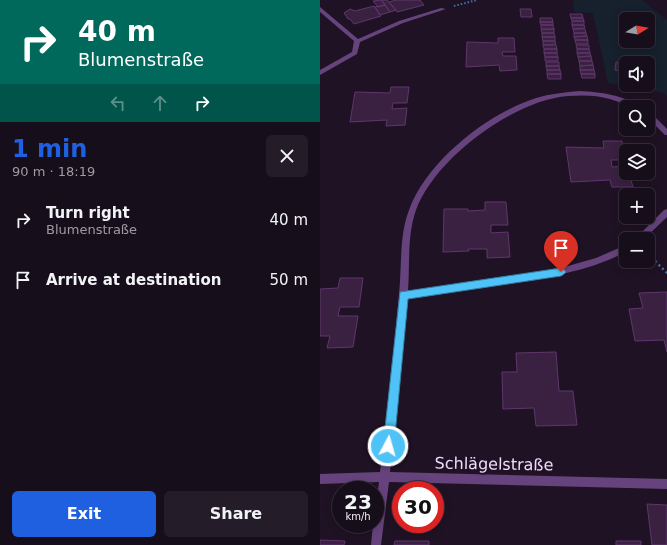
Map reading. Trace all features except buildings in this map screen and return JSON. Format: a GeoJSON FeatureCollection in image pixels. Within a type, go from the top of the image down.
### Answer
{"type":"FeatureCollection","features":[{"type":"Feature","properties":{"kind":"street"},"geometry":{"type":"LineString","coordinates":[[320,9],[357,41]]}},
{"type":"Feature","properties":{"kind":"street"},"geometry":{"type":"LineString","coordinates":[[357,41],[401,22],[443,9]]}},
{"type":"Feature","properties":{"kind":"street"},"geometry":{"type":"LineString","coordinates":[[320,73],[355,53],[357,41]]}},
{"type":"Feature","properties":{"kind":"street"},"geometry":{"type":"LineString","coordinates":[[376,545],[385,477],[404,295],[407,237],[411,216],[417,199],[431,176],[470,139],[499,118],[515,109],[531,102],[559,95],[593,93],[619,101]]}},
{"type":"Feature","properties":{"kind":"street"},"geometry":{"type":"LineString","coordinates":[[655,121],[667,133]]}},
{"type":"Feature","properties":{"kind":"street"},"geometry":{"type":"LineString","coordinates":[[646,232],[667,212]]}},
{"type":"Feature","properties":{"kind":"street"},"geometry":{"type":"LineString","coordinates":[[404,295],[561,272],[591,264],[619,252]]}},
{"type":"Feature","properties":{"kind":"street","name":"Schlägelstraße"},"geometry":{"type":"LineString","coordinates":[[320,479],[385,477],[667,484]]}},
{"type":"Feature","properties":{"kind":"path"},"geometry":{"type":"LineString","coordinates":[[443,9],[477,0]]}},
{"type":"Feature","properties":{"kind":"path"},"geometry":{"type":"LineString","coordinates":[[655,261],[667,272]]}},
{"type":"Feature","properties":{"kind":"shaded area"},"geometry":{"type":"Polygon","coordinates":[[[573,0],[642,0],[667,20],[667,96],[664,93],[655,91],[655,56],[619,56],[619,85],[608,83],[593,13],[574,12],[573,0]]]}},
{"type":"Feature","properties":{"kind":"route"},"geometry":{"type":"LineString","coordinates":[[388,446],[404,295],[561,272]]}}]}
